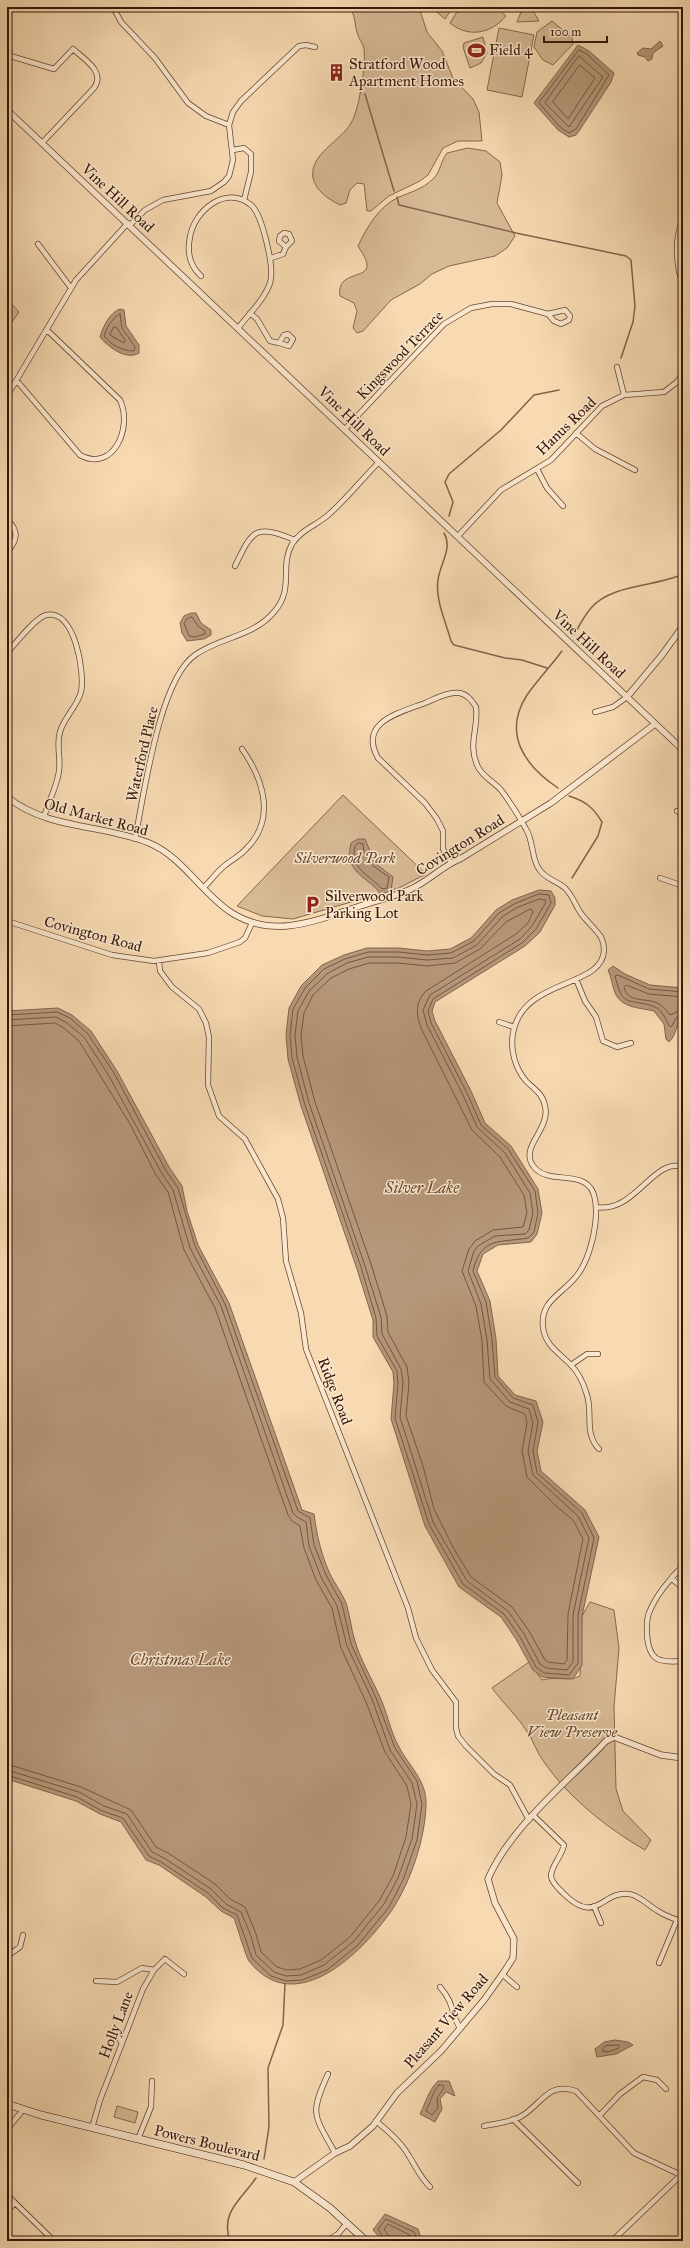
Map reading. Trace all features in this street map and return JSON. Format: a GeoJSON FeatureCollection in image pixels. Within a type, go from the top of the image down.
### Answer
{"type":"FeatureCollection","features":[{"type":"Feature","properties":{"kind":"main road","name":"Powers Boulevard"},"geometry":{"type":"LineString","coordinates":[[7,2104],[23,2110],[92,2128],[244,2165],[294,2182],[330,2208],[366,2241]]}},
{"type":"Feature","properties":{"kind":"street"},"geometry":{"type":"LineString","coordinates":[[7,12],[10,7]]}},
{"type":"Feature","properties":{"kind":"street"},"geometry":{"type":"LineString","coordinates":[[113,7],[121,22],[155,58],[188,103],[206,116],[229,125]]}},
{"type":"Feature","properties":{"kind":"street"},"geometry":{"type":"LineString","coordinates":[[7,396],[81,273],[129,224],[145,210],[163,200],[211,191],[218,187],[229,176],[233,160],[229,125],[233,112],[241,101],[299,46],[306,45],[315,47]]}},
{"type":"Feature","properties":{"kind":"street"},"geometry":{"type":"LineString","coordinates":[[7,56],[54,69],[73,49],[97,71],[98,80],[94,88],[42,143]]}},
{"type":"Feature","properties":{"kind":"street","name":"Vine Hill Road"},"geometry":{"type":"LineString","coordinates":[[7,110],[683,750]]}},
{"type":"Feature","properties":{"kind":"street"},"geometry":{"type":"LineString","coordinates":[[233,150],[244,148],[251,154],[251,172],[244,200]]}},
{"type":"Feature","properties":{"kind":"street"},"geometry":{"type":"LineString","coordinates":[[201,276],[193,267],[189,253],[190,233],[195,221],[205,208],[220,200],[228,198],[244,200],[253,206],[256,211],[270,258],[270,282],[250,313],[238,328]]}},
{"type":"Feature","properties":{"kind":"street"},"geometry":{"type":"LineString","coordinates":[[683,220],[679,228],[677,244],[683,285]]}},
{"type":"Feature","properties":{"kind":"street"},"geometry":{"type":"LineString","coordinates":[[38,244],[71,288]]}},
{"type":"Feature","properties":{"kind":"street"},"geometry":{"type":"LineString","coordinates":[[270,258],[281,256],[286,247]]}},
{"type":"Feature","properties":{"kind":"street","name":"Kingswood Terrace"},"geometry":{"type":"LineString","coordinates":[[345,429],[452,318],[471,308],[501,303],[548,314],[562,310],[568,311],[570,316],[569,320],[561,324],[554,321],[548,314]]}},
{"type":"Feature","properties":{"kind":"street"},"geometry":{"type":"LineString","coordinates":[[250,313],[257,319],[268,339],[279,343]]}},
{"type":"Feature","properties":{"kind":"street"},"geometry":{"type":"LineString","coordinates":[[683,320],[683,339]]}},
{"type":"Feature","properties":{"kind":"street"},"geometry":{"type":"LineString","coordinates":[[17,381],[80,455],[91,459],[96,458],[114,450],[118,445],[123,434],[125,421],[123,406],[120,400],[47,330]]}},
{"type":"Feature","properties":{"kind":"street"},"geometry":{"type":"LineString","coordinates":[[617,367],[624,395]]}},
{"type":"Feature","properties":{"kind":"street","name":"Hanus Road"},"geometry":{"type":"LineString","coordinates":[[458,536],[501,490],[551,460],[602,406],[624,395],[664,392],[677,382],[683,373]]}},
{"type":"Feature","properties":{"kind":"street"},"geometry":{"type":"LineString","coordinates":[[576,432],[595,449],[635,470]]}},
{"type":"Feature","properties":{"kind":"street","name":"Waterford Place"},"geometry":{"type":"LineString","coordinates":[[135,838],[160,717],[186,662],[201,651],[255,629],[274,612],[286,590],[288,555],[296,540],[303,531],[326,517],[379,462]]}},
{"type":"Feature","properties":{"kind":"street"},"geometry":{"type":"LineString","coordinates":[[537,469],[551,494],[563,506]]}},
{"type":"Feature","properties":{"kind":"street"},"geometry":{"type":"LineString","coordinates":[[7,520],[14,528],[17,536],[14,545],[7,552]]}},
{"type":"Feature","properties":{"kind":"street"},"geometry":{"type":"LineString","coordinates":[[235,566],[249,539],[258,532],[270,531],[296,540]]}},
{"type":"Feature","properties":{"kind":"street"},"geometry":{"type":"LineString","coordinates":[[7,653],[39,619],[46,615],[55,616],[65,623],[75,638],[82,675],[81,692],[74,708],[60,729],[58,745],[59,771],[44,817]]}},
{"type":"Feature","properties":{"kind":"street"},"geometry":{"type":"LineString","coordinates":[[595,712],[613,707],[627,697],[662,655],[683,626]]}},
{"type":"Feature","properties":{"kind":"street"},"geometry":{"type":"LineString","coordinates":[[451,863],[443,849],[443,831],[437,819],[425,803],[383,764],[374,752],[373,737],[379,724],[385,719],[448,694],[459,693],[469,698],[476,707],[472,740],[478,767],[487,778],[499,788],[521,821],[530,837],[539,869],[566,889],[579,911],[603,941],[604,954],[598,967],[593,971],[549,990],[532,1000],[519,1016],[514,1027],[512,1045],[516,1065],[527,1082],[540,1093],[547,1114],[543,1128],[531,1145],[530,1151],[532,1162],[544,1174],[583,1181],[592,1190],[596,1207],[586,1262],[575,1279],[548,1303],[543,1318],[543,1327],[547,1341],[571,1365],[587,1394],[590,1415],[589,1432],[594,1444],[599,1449]]}},
{"type":"Feature","properties":{"kind":"street","name":"Covington Road"},"geometry":{"type":"LineString","coordinates":[[7,921],[112,955],[144,961],[159,961],[208,953],[240,942],[245,938],[252,922],[277,927],[312,922],[411,890],[451,863],[460,859],[551,803],[655,724]]}},
{"type":"Feature","properties":{"kind":"street"},"geometry":{"type":"LineString","coordinates":[[203,888],[222,868],[245,851],[262,825],[265,806],[263,795],[251,762],[242,749]]}},
{"type":"Feature","properties":{"kind":"street","name":"Old Market Road"},"geometry":{"type":"LineString","coordinates":[[7,797],[24,808],[44,817],[135,838],[163,851],[232,913],[252,922]]}},
{"type":"Feature","properties":{"kind":"street"},"geometry":{"type":"LineString","coordinates":[[677,811],[683,815]]}},
{"type":"Feature","properties":{"kind":"street"},"geometry":{"type":"LineString","coordinates":[[660,878],[683,886]]}},
{"type":"Feature","properties":{"kind":"street","name":"Ridge Road"},"geometry":{"type":"LineString","coordinates":[[159,961],[160,971],[172,987],[198,1009],[206,1023],[209,1037],[208,1085],[219,1116],[245,1139],[278,1199],[283,1218],[286,1261],[301,1313],[306,1349],[408,1608],[416,1638],[432,1670],[456,1702],[456,1728],[458,1736],[494,1774],[510,1785],[532,1818],[561,1840],[564,1845],[563,1853],[552,1871],[553,1882],[577,1905],[588,1908],[594,1906]]}},
{"type":"Feature","properties":{"kind":"street"},"geometry":{"type":"LineString","coordinates":[[576,979],[585,1001],[596,1017],[603,1041],[617,1047],[631,1043]]}},
{"type":"Feature","properties":{"kind":"street"},"geometry":{"type":"LineString","coordinates":[[499,1022],[514,1027]]}},
{"type":"Feature","properties":{"kind":"street"},"geometry":{"type":"LineString","coordinates":[[596,1207],[605,1209],[618,1206],[662,1170],[674,1166],[683,1167]]}},
{"type":"Feature","properties":{"kind":"street"},"geometry":{"type":"LineString","coordinates":[[571,1365],[587,1354],[598,1354]]}},
{"type":"Feature","properties":{"kind":"street"},"geometry":{"type":"LineString","coordinates":[[683,1566],[672,1578],[648,1614],[647,1624],[648,1650],[652,1655],[667,1663],[683,1661]]}},
{"type":"Feature","properties":{"kind":"street"},"geometry":{"type":"LineString","coordinates":[[672,1578],[683,1588]]}},
{"type":"Feature","properties":{"kind":"street","name":"Pleasant View Road"},"geometry":{"type":"LineString","coordinates":[[294,2182],[335,2153],[350,2146],[364,2136],[397,2093],[441,2051],[484,2000],[513,1958],[514,1939],[495,1903],[488,1879],[498,1858],[532,1818],[606,1741],[614,1737],[661,1756],[683,1758]]}},
{"type":"Feature","properties":{"kind":"street"},"geometry":{"type":"LineString","coordinates":[[601,1923],[594,1906],[622,1894],[631,1894],[659,1912],[683,1922]]}},
{"type":"Feature","properties":{"kind":"street"},"geometry":{"type":"LineString","coordinates":[[659,1963],[678,1920]]}},
{"type":"Feature","properties":{"kind":"street"},"geometry":{"type":"LineString","coordinates":[[7,1956],[20,1947],[23,1935]]}},
{"type":"Feature","properties":{"kind":"street"},"geometry":{"type":"LineString","coordinates":[[96,1981],[116,1982],[142,1968],[154,1970],[164,1959],[184,1974]]}},
{"type":"Feature","properties":{"kind":"street","name":"Holly Lane"},"geometry":{"type":"LineString","coordinates":[[92,2128],[100,2100],[143,1989],[154,1970]]}},
{"type":"Feature","properties":{"kind":"street"},"geometry":{"type":"LineString","coordinates":[[502,1974],[517,1987]]}},
{"type":"Feature","properties":{"kind":"street"},"geometry":{"type":"LineString","coordinates":[[440,1987],[451,2001],[454,2020],[460,2028]]}},
{"type":"Feature","properties":{"kind":"street"},"geometry":{"type":"LineString","coordinates":[[112,2032],[117,2034],[122,2044]]}},
{"type":"Feature","properties":{"kind":"street"},"geometry":{"type":"LineString","coordinates":[[328,2074],[316,2104],[316,2118],[335,2153]]}},
{"type":"Feature","properties":{"kind":"street"},"geometry":{"type":"LineString","coordinates":[[600,2115],[639,2078],[652,2077],[662,2083],[666,2089]]}},
{"type":"Feature","properties":{"kind":"street"},"geometry":{"type":"LineString","coordinates":[[138,2139],[151,2106],[152,2081]]}},
{"type":"Feature","properties":{"kind":"street"},"geometry":{"type":"LineString","coordinates":[[484,2126],[520,2117],[555,2089],[566,2088],[576,2091],[634,2153],[682,2174],[612,2241]]}},
{"type":"Feature","properties":{"kind":"street"},"geometry":{"type":"LineString","coordinates":[[7,2129],[23,2110]]}},
{"type":"Feature","properties":{"kind":"street"},"geometry":{"type":"LineString","coordinates":[[513,2119],[578,2183]]}},
{"type":"Feature","properties":{"kind":"street"},"geometry":{"type":"LineString","coordinates":[[376,2121],[393,2136],[408,2155],[420,2177],[430,2187]]}},
{"type":"Feature","properties":{"kind":"street"},"geometry":{"type":"LineString","coordinates":[[7,2195],[54,2241]]}},
{"type":"Feature","properties":{"kind":"street"},"geometry":{"type":"LineString","coordinates":[[7,2211],[15,2203]]}},
{"type":"Feature","properties":{"kind":"street"},"geometry":{"type":"LineString","coordinates":[[327,2241],[338,2234],[347,2223]]}},
{"type":"Feature","properties":{"kind":"green space"},"geometry":{"type":"Polygon","coordinates":[[[349,7],[419,7],[427,32],[442,51],[453,78],[473,99],[479,112],[482,141],[458,141],[443,148],[428,175],[420,181],[389,196],[371,211],[367,211],[364,184],[357,183],[350,190],[346,203],[340,205],[320,191],[313,178],[313,169],[316,162],[327,148],[346,130],[354,117],[357,108],[364,65],[364,49],[358,34],[353,13],[349,7]]]}},
{"type":"Feature","properties":{"kind":"green space"},"geometry":{"type":"Polygon","coordinates":[[[431,7],[453,7],[445,19],[431,7]]]}},
{"type":"Feature","properties":{"kind":"green space"},"geometry":{"type":"Polygon","coordinates":[[[460,7],[496,7],[506,16],[493,27],[486,30],[479,32],[464,31],[450,23],[460,7]]]}},
{"type":"Feature","properties":{"kind":"green space"},"geometry":{"type":"Polygon","coordinates":[[[523,7],[531,7],[539,21],[517,22],[523,7]]]}},
{"type":"Feature","properties":{"kind":"green space"},"geometry":{"type":"Polygon","coordinates":[[[552,21],[572,38],[573,44],[553,65],[543,60],[534,47],[537,32],[552,21]]]}},
{"type":"Feature","properties":{"kind":"green space"},"geometry":{"type":"Polygon","coordinates":[[[499,28],[534,35],[522,97],[487,90],[499,28]]]}},
{"type":"Feature","properties":{"kind":"green space","name":"Field 4"},"geometry":{"type":"Polygon","coordinates":[[[483,37],[487,53],[481,63],[470,68],[463,47],[464,43],[483,37]]]}},
{"type":"Feature","properties":{"kind":"green space"},"geometry":{"type":"Polygon","coordinates":[[[468,148],[486,151],[500,162],[502,175],[497,203],[515,236],[507,248],[495,256],[449,266],[432,274],[420,284],[391,300],[363,331],[357,333],[353,328],[357,311],[354,303],[340,296],[340,288],[343,282],[347,279],[363,272],[366,269],[367,264],[358,246],[365,232],[374,218],[385,206],[432,180],[437,174],[447,153],[468,148]]]}},
{"type":"Feature","properties":{"kind":"green space"},"geometry":{"type":"Polygon","coordinates":[[[7,299],[19,312],[7,329],[7,299]]]}},
{"type":"Feature","properties":{"kind":"green space","name":"Silverwood Park"},"geometry":{"type":"Polygon","coordinates":[[[343,795],[426,874],[399,888],[293,919],[262,916],[237,906],[343,795]]]}},
{"type":"Feature","properties":{"kind":"green space","name":"Pleasant View Preserve"},"geometry":{"type":"Polygon","coordinates":[[[590,1602],[614,1610],[619,1648],[614,1707],[616,1789],[623,1811],[651,1840],[645,1850],[603,1822],[565,1788],[542,1759],[524,1727],[492,1688],[529,1662],[542,1680],[571,1679],[580,1676],[582,1616],[590,1602]]]}},
{"type":"Feature","properties":{"kind":"green space"},"geometry":{"type":"Polygon","coordinates":[[[117,2106],[138,2112],[135,2123],[114,2117],[117,2106]]]}},
{"type":"Feature","properties":{"kind":"water"},"geometry":{"type":"Polygon","coordinates":[[[660,41],[663,46],[653,53],[652,59],[648,61],[645,57],[638,55],[637,53],[643,48],[651,49],[660,41]]]}},
{"type":"Feature","properties":{"kind":"water"},"geometry":{"type":"Polygon","coordinates":[[[578,45],[589,51],[614,73],[611,82],[579,131],[576,135],[569,137],[558,130],[534,103],[578,45]]]}},
{"type":"Feature","properties":{"kind":"water"},"geometry":{"type":"Polygon","coordinates":[[[120,309],[124,310],[126,326],[139,345],[139,353],[134,355],[123,354],[117,351],[100,337],[110,317],[120,309]]]}},
{"type":"Feature","properties":{"kind":"water"},"geometry":{"type":"Polygon","coordinates":[[[191,613],[196,613],[201,623],[211,630],[211,635],[204,639],[187,641],[182,633],[180,623],[184,616],[191,613]]]}},
{"type":"Feature","properties":{"kind":"water"},"geometry":{"type":"Polygon","coordinates":[[[358,839],[365,839],[375,863],[393,877],[391,891],[381,894],[353,867],[350,853],[351,843],[358,839]]]}},
{"type":"Feature","properties":{"kind":"water","name":"Silver Lake"},"geometry":{"type":"Polygon","coordinates":[[[539,890],[551,891],[555,898],[555,905],[540,932],[525,946],[435,1002],[432,1011],[435,1021],[471,1091],[485,1123],[511,1146],[538,1189],[542,1213],[537,1234],[531,1242],[498,1245],[483,1254],[477,1271],[490,1301],[496,1339],[498,1376],[515,1395],[536,1401],[543,1422],[537,1451],[541,1471],[585,1510],[599,1537],[582,1616],[582,1665],[573,1679],[542,1677],[533,1670],[516,1639],[501,1617],[459,1587],[425,1526],[391,1419],[394,1383],[393,1372],[373,1337],[373,1320],[301,1106],[288,1059],[286,1035],[289,1008],[301,986],[322,965],[344,955],[367,948],[399,948],[427,951],[450,949],[471,938],[496,910],[512,900],[539,890]]]}},
{"type":"Feature","properties":{"kind":"water"},"geometry":{"type":"Polygon","coordinates":[[[613,966],[625,974],[650,985],[683,988],[683,1017],[669,1042],[666,1039],[664,1024],[654,1011],[633,1007],[623,1003],[616,995],[608,970],[613,966]]]}},
{"type":"Feature","properties":{"kind":"water","name":"Christmas Lake"},"geometry":{"type":"Polygon","coordinates":[[[58,1008],[72,1015],[91,1031],[117,1071],[169,1167],[182,1186],[187,1211],[198,1245],[229,1303],[302,1510],[314,1514],[324,1559],[330,1574],[346,1603],[357,1648],[382,1701],[396,1741],[424,1788],[426,1805],[420,1846],[411,1873],[399,1899],[379,1927],[364,1944],[346,1960],[327,1973],[307,1982],[287,1984],[267,1977],[249,1961],[234,1918],[221,1911],[206,1897],[159,1865],[146,1860],[121,1822],[100,1814],[76,1801],[7,1779],[7,1011],[58,1008]]]}},
{"type":"Feature","properties":{"kind":"water"},"geometry":{"type":"Polygon","coordinates":[[[615,2040],[628,2042],[633,2045],[616,2054],[597,2057],[595,2049],[604,2042],[615,2040]]]}},
{"type":"Feature","properties":{"kind":"water"},"geometry":{"type":"Polygon","coordinates":[[[438,2081],[449,2081],[455,2096],[446,2092],[440,2099],[442,2109],[435,2122],[420,2114],[429,2093],[438,2081]]]}},
{"type":"Feature","properties":{"kind":"water"},"geometry":{"type":"Polygon","coordinates":[[[385,2214],[418,2229],[422,2241],[383,2241],[373,2230],[385,2214]]]}},
{"type":"Feature","properties":{"kind":"waterway"},"geometry":{"type":"LineString","coordinates":[[365,94],[394,191]]}},
{"type":"Feature","properties":{"kind":"waterway"},"geometry":{"type":"LineString","coordinates":[[397,197],[399,205],[516,233],[626,256],[631,260],[635,306],[633,322],[621,358]]}},
{"type":"Feature","properties":{"kind":"waterway"},"geometry":{"type":"LineString","coordinates":[[449,516],[453,502],[445,482],[449,474],[501,430],[534,395],[559,390]]}},
{"type":"Feature","properties":{"kind":"waterway"},"geometry":{"type":"LineString","coordinates":[[444,533],[447,550],[439,574],[437,588],[442,611],[451,641],[454,645],[505,658],[522,660],[547,668]]}},
{"type":"Feature","properties":{"kind":"waterway"},"geometry":{"type":"LineString","coordinates":[[574,635],[588,611],[600,600],[610,594],[683,574]]}},
{"type":"Feature","properties":{"kind":"waterway"},"geometry":{"type":"LineString","coordinates":[[558,788],[536,770],[527,759],[517,736],[517,723],[520,709],[527,695],[562,651]]}},
{"type":"Feature","properties":{"kind":"waterway"},"geometry":{"type":"LineString","coordinates":[[569,796],[588,805],[602,822],[598,836],[572,878]]}},
{"type":"Feature","properties":{"kind":"waterway"},"geometry":{"type":"LineString","coordinates":[[264,2159],[269,2127],[268,2068],[283,2025],[285,1984]]}},
{"type":"Feature","properties":{"kind":"waterway"},"geometry":{"type":"LineString","coordinates":[[230,2241],[228,2231],[230,2214],[256,2178]]}},
{"type":"Feature","properties":{"kind":"place","name":"Field 4"},"geometry":{"type":"Point","coordinates":[476,50]}},
{"type":"Feature","properties":{"kind":"place","name":"Stratford Wood Apartment Homes"},"geometry":{"type":"Point","coordinates":[336,73]}},
{"type":"Feature","properties":{"kind":"place","name":"Silverwood Park Parking Lot"},"geometry":{"type":"Point","coordinates":[312,905]}}]}
